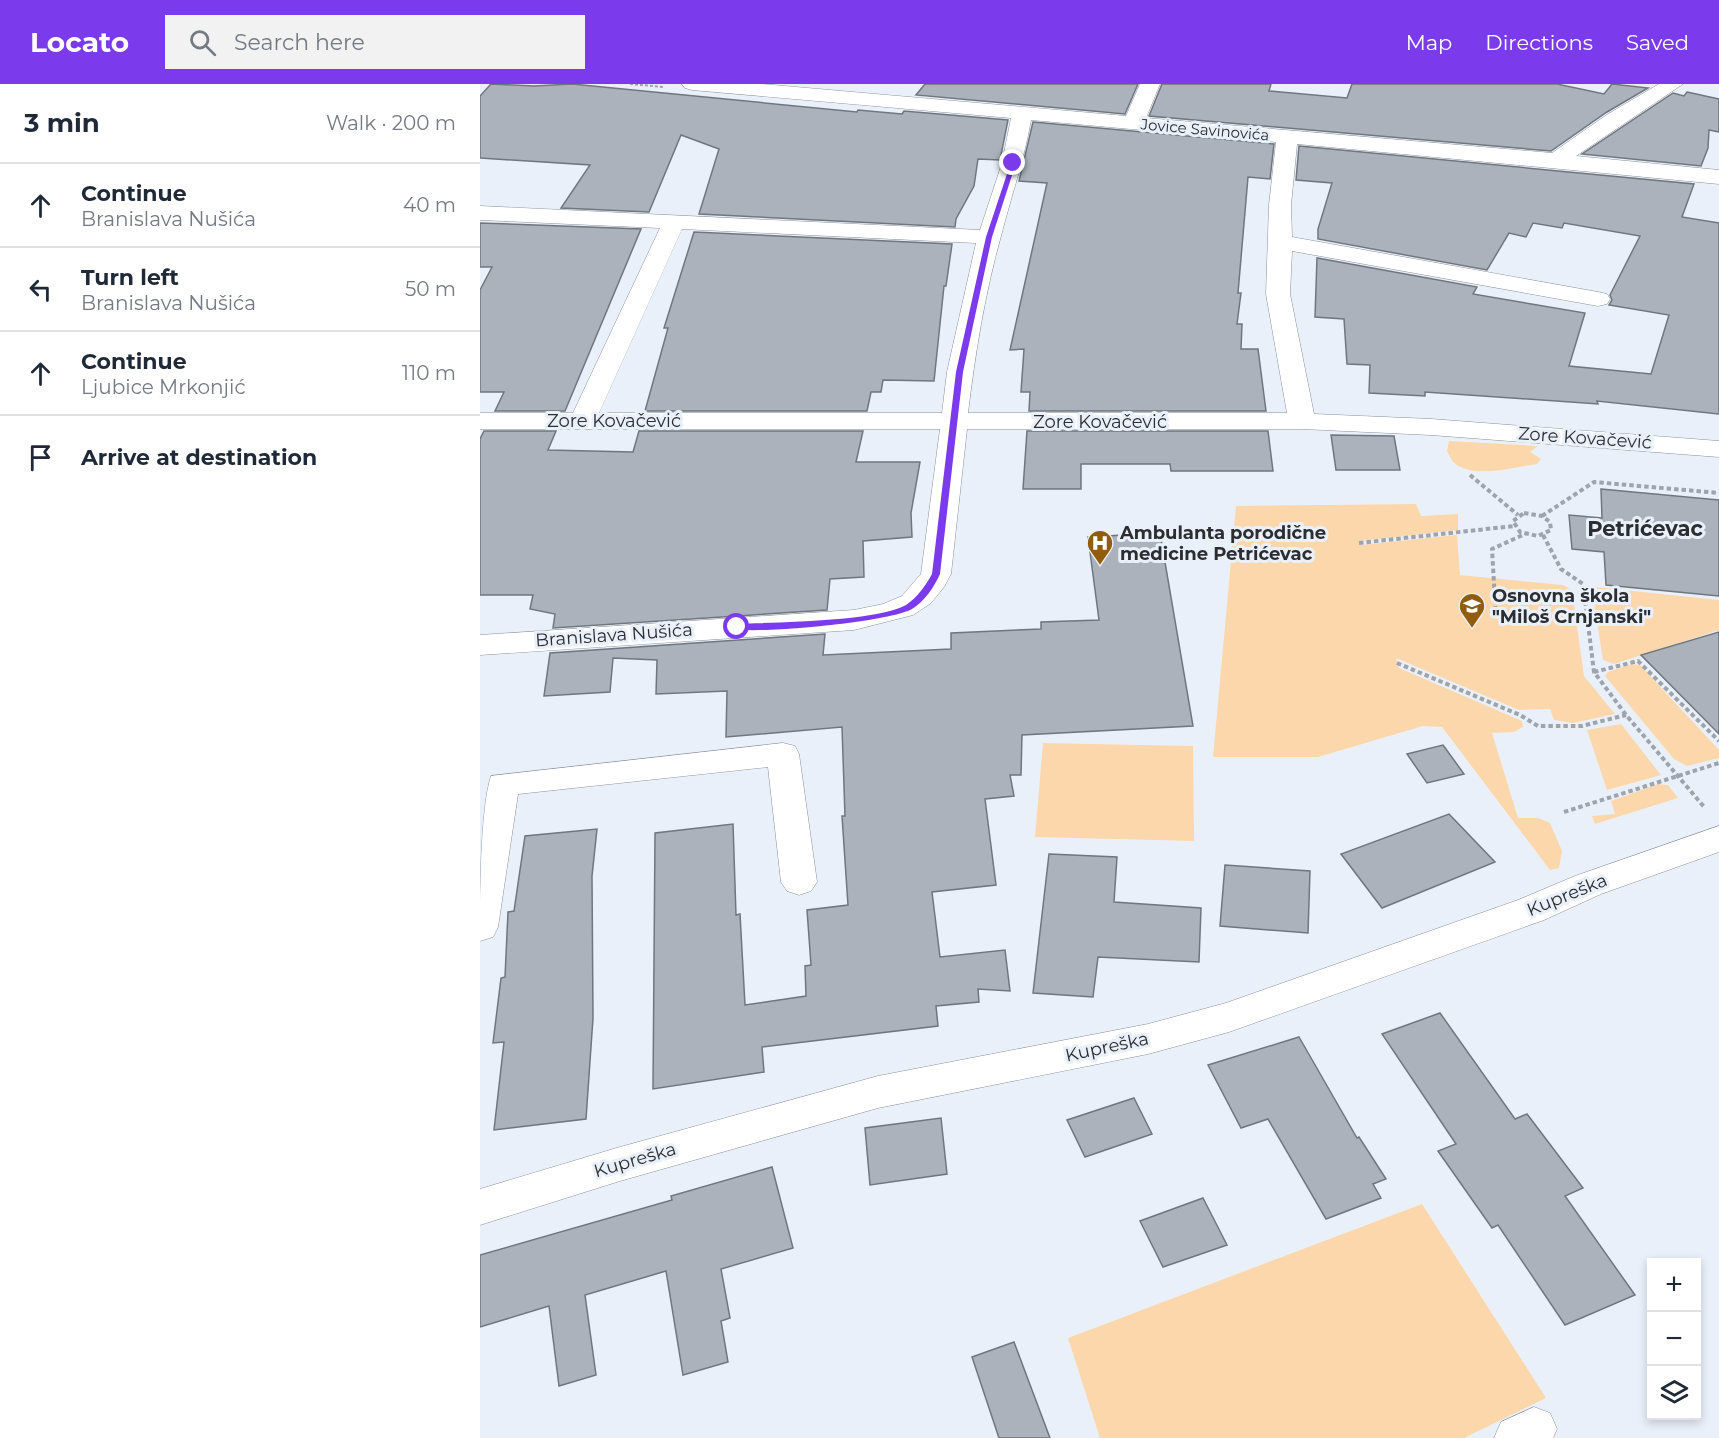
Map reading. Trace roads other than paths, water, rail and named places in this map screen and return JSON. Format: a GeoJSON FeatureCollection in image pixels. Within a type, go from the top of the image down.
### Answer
{"type":"FeatureCollection","features":[{"type":"Feature","properties":{"kind":"street","name":"Jovice Savinovića"},"geometry":{"type":"LineString","coordinates":[[692,84],[843,90],[1022,113],[1556,160],[1719,177]]}},
{"type":"Feature","properties":{"kind":"street"},"geometry":{"type":"LineString","coordinates":[[1134,123],[1150,84]]}},
{"type":"Feature","properties":{"kind":"street"},"geometry":{"type":"LineString","coordinates":[[1556,160],[1615,117],[1673,84]]}},
{"type":"Feature","properties":{"kind":"street","name":"Branislava Nušića"},"geometry":{"type":"LineString","coordinates":[[480,645],[854,620],[909,607],[922,597],[936,574],[960,372],[989,237],[1013,163],[1022,113]]}},
{"type":"Feature","properties":{"kind":"street"},"geometry":{"type":"LineString","coordinates":[[1287,137],[1280,205],[1281,242],[1278,294],[1302,421]]}},
{"type":"Feature","properties":{"kind":"street"},"geometry":{"type":"LineString","coordinates":[[480,213],[989,237]]}},
{"type":"Feature","properties":{"kind":"street"},"geometry":{"type":"LineString","coordinates":[[582,421],[674,222]]}},
{"type":"Feature","properties":{"kind":"street"},"geometry":{"type":"LineString","coordinates":[[1281,242],[1598,299]]}},
{"type":"Feature","properties":{"kind":"street","name":"Zore Kovačević"},"geometry":{"type":"LineString","coordinates":[[480,421],[1302,421],[1431,427],[1719,449]]}},
{"type":"Feature","properties":{"kind":"street"},"geometry":{"type":"LineString","coordinates":[[480,927],[503,784],[783,754],[799,882]]}},
{"type":"Feature","properties":{"kind":"street","name":"Kupreška"},"geometry":{"type":"LineString","coordinates":[[480,1207],[620,1164],[878,1092],[1148,1039],[1229,1017],[1531,910],[1715,828]]}},
{"type":"Feature","properties":{"kind":"place","name":"Ambulanta porodične medicine Petrićevac"},"geometry":{"type":"Point","coordinates":[1100,566]}},
{"type":"Feature","properties":{"kind":"place","name":"Osnovna škola \"Miloš Crnjanski\""},"geometry":{"type":"Point","coordinates":[1472,629]}},
{"type":"Feature","properties":{"kind":"district","name":"Petrićevac"},"geometry":{"type":"Point","coordinates":[1645,529]}}]}
